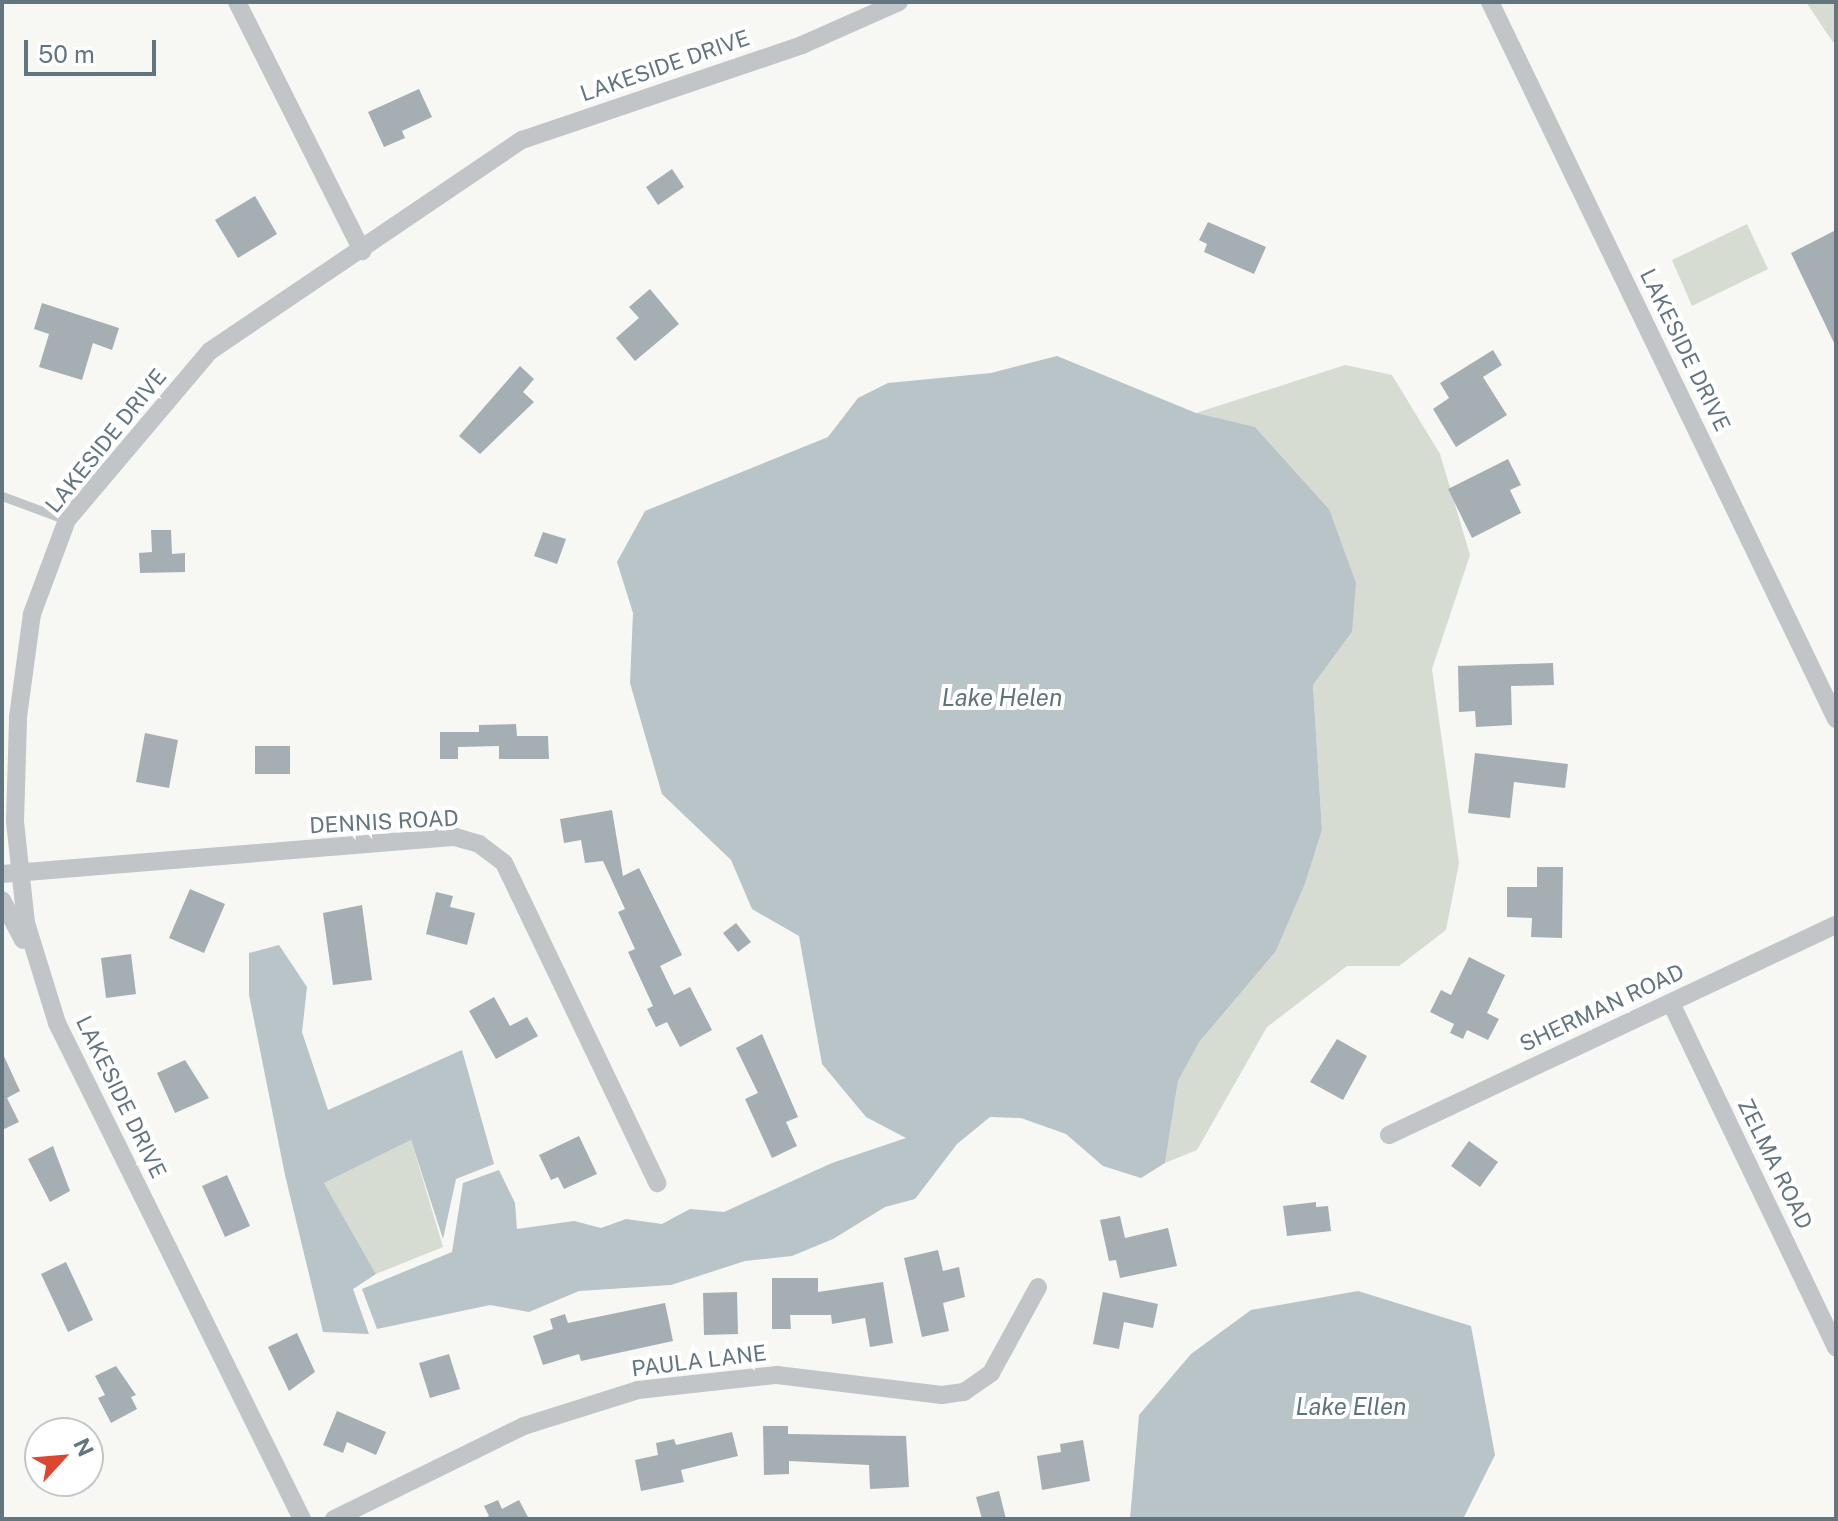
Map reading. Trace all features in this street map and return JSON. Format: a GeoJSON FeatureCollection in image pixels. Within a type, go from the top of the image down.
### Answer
{"type":"FeatureCollection","features":[{"type":"Feature","properties":{"kind":"street"},"geometry":{"type":"LineString","coordinates":[[237,2],[362,251]]}},
{"type":"Feature","properties":{"kind":"street","name":"LAKESIDE DRIVE"},"geometry":{"type":"LineString","coordinates":[[302,1519],[57,1023],[11,875],[18,717],[30,629],[67,520],[210,351],[522,140],[802,45],[899,2]]}},
{"type":"Feature","properties":{"kind":"street","name":"LAKESIDE DRIVE"},"geometry":{"type":"LineString","coordinates":[[1490,2],[1836,719]]}},
{"type":"Feature","properties":{"kind":"street","name":"DENNIS ROAD"},"geometry":{"type":"LineString","coordinates":[[11,875],[455,837],[479,844],[504,863],[657,1183]]}},
{"type":"Feature","properties":{"kind":"street"},"geometry":{"type":"LineString","coordinates":[[2,900],[38,968]]}},
{"type":"Feature","properties":{"kind":"street","name":"SHERMAN ROAD"},"geometry":{"type":"LineString","coordinates":[[1389,1135],[1836,925]]}},
{"type":"Feature","properties":{"kind":"street","name":"ZELMA ROAD"},"geometry":{"type":"LineString","coordinates":[[1671,1003],[1836,1347]]}},
{"type":"Feature","properties":{"kind":"street","name":"PAULA LANE"},"geometry":{"type":"LineString","coordinates":[[334,1519],[524,1426],[638,1390],[777,1375],[942,1395],[964,1392],[991,1373],[1038,1287]]}},
{"type":"Feature","properties":{"kind":"lane"},"geometry":{"type":"LineString","coordinates":[[2,496],[67,520]]}},
{"type":"Feature","properties":{"kind":"shaded area"},"geometry":{"type":"Polygon","coordinates":[[[1806,2],[1836,2],[1836,46],[1830,38],[1806,2]]]}},
{"type":"Feature","properties":{"kind":"shaded area"},"geometry":{"type":"Polygon","coordinates":[[[1747,224],[1768,269],[1692,306],[1672,260],[1747,224]]]}},
{"type":"Feature","properties":{"kind":"shaded area"},"geometry":{"type":"Polygon","coordinates":[[[1345,365],[1392,375],[1440,454],[1470,555],[1432,669],[1459,863],[1446,930],[1399,966],[1347,966],[1267,1027],[1197,1150],[1165,1163],[1178,1081],[1198,1042],[1276,951],[1305,884],[1322,830],[1313,685],[1352,632],[1329,509],[1256,428],[1196,413],[1345,365]]]}},
{"type":"Feature","properties":{"kind":"shaded area"},"geometry":{"type":"Polygon","coordinates":[[[411,1140],[443,1247],[376,1274],[324,1183],[411,1140]]]}},
{"type":"Feature","properties":{"kind":"water","name":"Lake Helen"},"geometry":{"type":"Polygon","coordinates":[[[1057,356],[1196,413],[1255,427],[1329,509],[1356,583],[1352,632],[1313,685],[1322,830],[1305,884],[1276,951],[1199,1042],[1178,1081],[1165,1163],[1141,1178],[1103,1166],[1066,1134],[1021,1118],[990,1117],[957,1144],[915,1199],[885,1207],[833,1239],[792,1256],[745,1261],[671,1285],[579,1291],[529,1312],[490,1305],[377,1329],[362,1289],[452,1252],[463,1183],[499,1170],[515,1203],[517,1229],[574,1221],[601,1228],[626,1219],[662,1224],[690,1209],[724,1212],[832,1163],[906,1138],[866,1117],[822,1064],[799,936],[752,909],[731,860],[662,794],[630,683],[633,613],[617,562],[645,511],[828,437],[858,398],[888,383],[991,373],[1057,356]]]}},
{"type":"Feature","properties":{"kind":"water"},"geometry":{"type":"Polygon","coordinates":[[[279,945],[307,987],[302,1032],[328,1110],[462,1050],[494,1164],[456,1179],[443,1239],[411,1140],[324,1183],[376,1274],[353,1289],[369,1334],[323,1332],[285,1175],[249,995],[249,953],[279,945]]]}},
{"type":"Feature","properties":{"kind":"water","name":"Lake Ellen"},"geometry":{"type":"Polygon","coordinates":[[[1358,1291],[1471,1326],[1495,1455],[1463,1519],[1130,1519],[1139,1415],[1191,1354],[1251,1310],[1358,1291]]]}},
{"type":"Feature","properties":{"kind":"building"},"geometry":{"type":"Polygon","coordinates":[[[419,89],[432,117],[402,131],[405,138],[384,147],[368,112],[419,89]]]}},
{"type":"Feature","properties":{"kind":"building"},"geometry":{"type":"Polygon","coordinates":[[[672,169],[684,187],[658,205],[646,187],[672,169]]]}},
{"type":"Feature","properties":{"kind":"building"},"geometry":{"type":"Polygon","coordinates":[[[255,196],[277,234],[238,258],[215,220],[255,196]]]}},
{"type":"Feature","properties":{"kind":"building"},"geometry":{"type":"Polygon","coordinates":[[[1208,222],[1266,247],[1254,274],[1204,252],[1207,244],[1199,240],[1208,222]]]}},
{"type":"Feature","properties":{"kind":"building"},"geometry":{"type":"Polygon","coordinates":[[[1836,230],[1836,347],[1791,253],[1836,230]]]}},
{"type":"Feature","properties":{"kind":"building"},"geometry":{"type":"Polygon","coordinates":[[[650,289],[679,324],[635,361],[616,338],[639,318],[629,307],[650,289]]]}},
{"type":"Feature","properties":{"kind":"building"},"geometry":{"type":"Polygon","coordinates":[[[42,303],[119,328],[112,350],[93,343],[82,380],[39,367],[49,334],[34,329],[42,303]]]}},
{"type":"Feature","properties":{"kind":"building"},"geometry":{"type":"Polygon","coordinates":[[[1493,350],[1502,365],[1483,377],[1507,415],[1456,447],[1433,409],[1449,398],[1440,383],[1493,350]]]}},
{"type":"Feature","properties":{"kind":"building"},"geometry":{"type":"Polygon","coordinates":[[[520,366],[534,379],[523,392],[534,402],[480,454],[459,436],[520,366]]]}},
{"type":"Feature","properties":{"kind":"building"},"geometry":{"type":"Polygon","coordinates":[[[1508,459],[1521,485],[1510,490],[1521,513],[1472,538],[1448,489],[1508,459]]]}},
{"type":"Feature","properties":{"kind":"building"},"geometry":{"type":"Polygon","coordinates":[[[151,530],[171,530],[172,554],[185,553],[185,572],[140,573],[139,553],[152,552],[151,530]]]}},
{"type":"Feature","properties":{"kind":"building"},"geometry":{"type":"Polygon","coordinates":[[[543,532],[566,539],[557,564],[534,556],[543,532]]]}},
{"type":"Feature","properties":{"kind":"building"},"geometry":{"type":"Polygon","coordinates":[[[1553,663],[1554,685],[1511,686],[1512,725],[1476,727],[1475,711],[1459,712],[1458,666],[1553,663]]]}},
{"type":"Feature","properties":{"kind":"building"},"geometry":{"type":"Polygon","coordinates":[[[516,724],[517,736],[548,736],[549,759],[499,759],[499,746],[458,747],[458,759],[440,759],[440,732],[479,732],[479,725],[516,724]]]}},
{"type":"Feature","properties":{"kind":"building"},"geometry":{"type":"Polygon","coordinates":[[[145,733],[178,740],[169,788],[136,782],[145,733]]]}},
{"type":"Feature","properties":{"kind":"building"},"geometry":{"type":"Polygon","coordinates":[[[255,746],[290,746],[290,774],[255,774],[255,746]]]}},
{"type":"Feature","properties":{"kind":"building"},"geometry":{"type":"Polygon","coordinates":[[[1475,753],[1568,764],[1565,788],[1514,782],[1510,818],[1468,813],[1475,753]]]}},
{"type":"Feature","properties":{"kind":"building"},"geometry":{"type":"Polygon","coordinates":[[[612,810],[623,876],[639,868],[682,955],[660,966],[674,995],[690,987],[712,1030],[680,1047],[667,1022],[656,1027],[647,1009],[653,1006],[628,952],[635,949],[618,912],[625,909],[603,861],[585,863],[581,840],[564,843],[560,819],[612,810]]]}},
{"type":"Feature","properties":{"kind":"building"},"geometry":{"type":"Polygon","coordinates":[[[1537,867],[1563,867],[1562,938],[1531,937],[1532,918],[1507,917],[1507,887],[1537,887],[1537,867]]]}},
{"type":"Feature","properties":{"kind":"building"},"geometry":{"type":"Polygon","coordinates":[[[190,889],[225,904],[204,953],[169,938],[190,889]]]}},
{"type":"Feature","properties":{"kind":"building"},"geometry":{"type":"Polygon","coordinates":[[[436,892],[453,896],[450,907],[475,913],[467,945],[426,934],[436,892]]]}},
{"type":"Feature","properties":{"kind":"building"},"geometry":{"type":"Polygon","coordinates":[[[362,905],[372,980],[333,985],[323,913],[362,905]]]}},
{"type":"Feature","properties":{"kind":"building"},"geometry":{"type":"Polygon","coordinates":[[[736,923],[751,942],[738,952],[723,933],[736,923]]]}},
{"type":"Feature","properties":{"kind":"building"},"geometry":{"type":"Polygon","coordinates":[[[131,954],[136,994],[106,998],[101,958],[131,954]]]}},
{"type":"Feature","properties":{"kind":"building"},"geometry":{"type":"Polygon","coordinates":[[[1469,957],[1505,975],[1487,1013],[1499,1019],[1488,1040],[1467,1030],[1463,1039],[1450,1033],[1454,1024],[1430,1012],[1441,990],[1451,995],[1469,957]]]}},
{"type":"Feature","properties":{"kind":"building"},"geometry":{"type":"Polygon","coordinates":[[[494,997],[510,1026],[527,1017],[538,1036],[496,1059],[469,1011],[494,997]]]}},
{"type":"Feature","properties":{"kind":"building"},"geometry":{"type":"Polygon","coordinates":[[[762,1034],[798,1117],[786,1122],[797,1146],[772,1158],[745,1099],[758,1093],[736,1048],[762,1034]]]}},
{"type":"Feature","properties":{"kind":"building"},"geometry":{"type":"Polygon","coordinates":[[[1337,1039],[1367,1056],[1343,1100],[1310,1082],[1337,1039]]]}},
{"type":"Feature","properties":{"kind":"building"},"geometry":{"type":"Polygon","coordinates":[[[2,1052],[20,1091],[7,1098],[19,1122],[2,1130],[2,1052]]]}},
{"type":"Feature","properties":{"kind":"building"},"geometry":{"type":"Polygon","coordinates":[[[185,1060],[209,1098],[175,1113],[157,1073],[185,1060]]]}},
{"type":"Feature","properties":{"kind":"building"},"geometry":{"type":"Polygon","coordinates":[[[579,1136],[597,1174],[564,1189],[558,1177],[551,1180],[539,1155],[579,1136]]]}},
{"type":"Feature","properties":{"kind":"building"},"geometry":{"type":"Polygon","coordinates":[[[1469,1141],[1498,1162],[1480,1187],[1451,1166],[1469,1141]]]}},
{"type":"Feature","properties":{"kind":"building"},"geometry":{"type":"Polygon","coordinates":[[[53,1146],[70,1191],[50,1202],[28,1159],[53,1146]]]}},
{"type":"Feature","properties":{"kind":"building"},"geometry":{"type":"Polygon","coordinates":[[[227,1175],[250,1226],[225,1237],[202,1186],[227,1175]]]}},
{"type":"Feature","properties":{"kind":"building"},"geometry":{"type":"Polygon","coordinates":[[[1316,1202],[1316,1207],[1328,1206],[1331,1231],[1287,1236],[1283,1206],[1316,1202]]]}},
{"type":"Feature","properties":{"kind":"building"},"geometry":{"type":"Polygon","coordinates":[[[1120,1216],[1125,1238],[1168,1228],[1177,1266],[1120,1278],[1116,1260],[1109,1261],[1100,1220],[1120,1216]]]}},
{"type":"Feature","properties":{"kind":"building"},"geometry":{"type":"Polygon","coordinates":[[[938,1250],[943,1271],[959,1267],[965,1297],[943,1303],[949,1331],[922,1337],[904,1258],[938,1250]]]}},
{"type":"Feature","properties":{"kind":"building"},"geometry":{"type":"Polygon","coordinates":[[[66,1262],[93,1320],[68,1332],[41,1274],[66,1262]]]}},
{"type":"Feature","properties":{"kind":"building"},"geometry":{"type":"Polygon","coordinates":[[[772,1278],[818,1278],[818,1292],[883,1282],[893,1343],[870,1347],[865,1318],[832,1324],[831,1315],[790,1315],[791,1329],[772,1329],[772,1278]]]}},
{"type":"Feature","properties":{"kind":"building"},"geometry":{"type":"Polygon","coordinates":[[[737,1292],[738,1334],[704,1335],[703,1293],[737,1292]]]}},
{"type":"Feature","properties":{"kind":"building"},"geometry":{"type":"Polygon","coordinates":[[[1103,1292],[1158,1304],[1153,1328],[1124,1322],[1119,1349],[1093,1344],[1103,1292]]]}},
{"type":"Feature","properties":{"kind":"building"},"geometry":{"type":"Polygon","coordinates":[[[665,1303],[673,1341],[581,1361],[579,1354],[543,1365],[533,1336],[553,1329],[550,1319],[565,1314],[568,1323],[665,1303]]]}},
{"type":"Feature","properties":{"kind":"building"},"geometry":{"type":"Polygon","coordinates":[[[297,1333],[315,1372],[289,1391],[268,1347],[297,1333]]]}},
{"type":"Feature","properties":{"kind":"building"},"geometry":{"type":"Polygon","coordinates":[[[449,1354],[460,1389],[430,1398],[419,1363],[449,1354]]]}},
{"type":"Feature","properties":{"kind":"building"},"geometry":{"type":"Polygon","coordinates":[[[116,1366],[136,1395],[131,1397],[137,1409],[111,1423],[98,1398],[105,1395],[95,1376],[116,1366]]]}},
{"type":"Feature","properties":{"kind":"building"},"geometry":{"type":"Polygon","coordinates":[[[337,1411],[386,1432],[376,1455],[347,1442],[343,1453],[323,1445],[337,1411]]]}},
{"type":"Feature","properties":{"kind":"building"},"geometry":{"type":"Polygon","coordinates":[[[763,1426],[788,1426],[788,1434],[906,1436],[909,1487],[870,1489],[869,1465],[789,1461],[789,1474],[764,1475],[763,1426]]]}},
{"type":"Feature","properties":{"kind":"building"},"geometry":{"type":"Polygon","coordinates":[[[732,1432],[738,1456],[681,1470],[684,1482],[641,1491],[635,1460],[658,1455],[656,1443],[674,1439],[676,1445],[732,1432]]]}},
{"type":"Feature","properties":{"kind":"building"},"geometry":{"type":"Polygon","coordinates":[[[1083,1440],[1090,1481],[1042,1490],[1037,1456],[1061,1452],[1060,1444],[1083,1440]]]}},
{"type":"Feature","properties":{"kind":"building"},"geometry":{"type":"Polygon","coordinates":[[[999,1491],[1006,1519],[982,1519],[976,1497],[999,1491]]]}},
{"type":"Feature","properties":{"kind":"building"},"geometry":{"type":"Polygon","coordinates":[[[498,1500],[502,1509],[519,1500],[529,1519],[483,1519],[489,1516],[484,1506],[498,1500]]]}}]}
